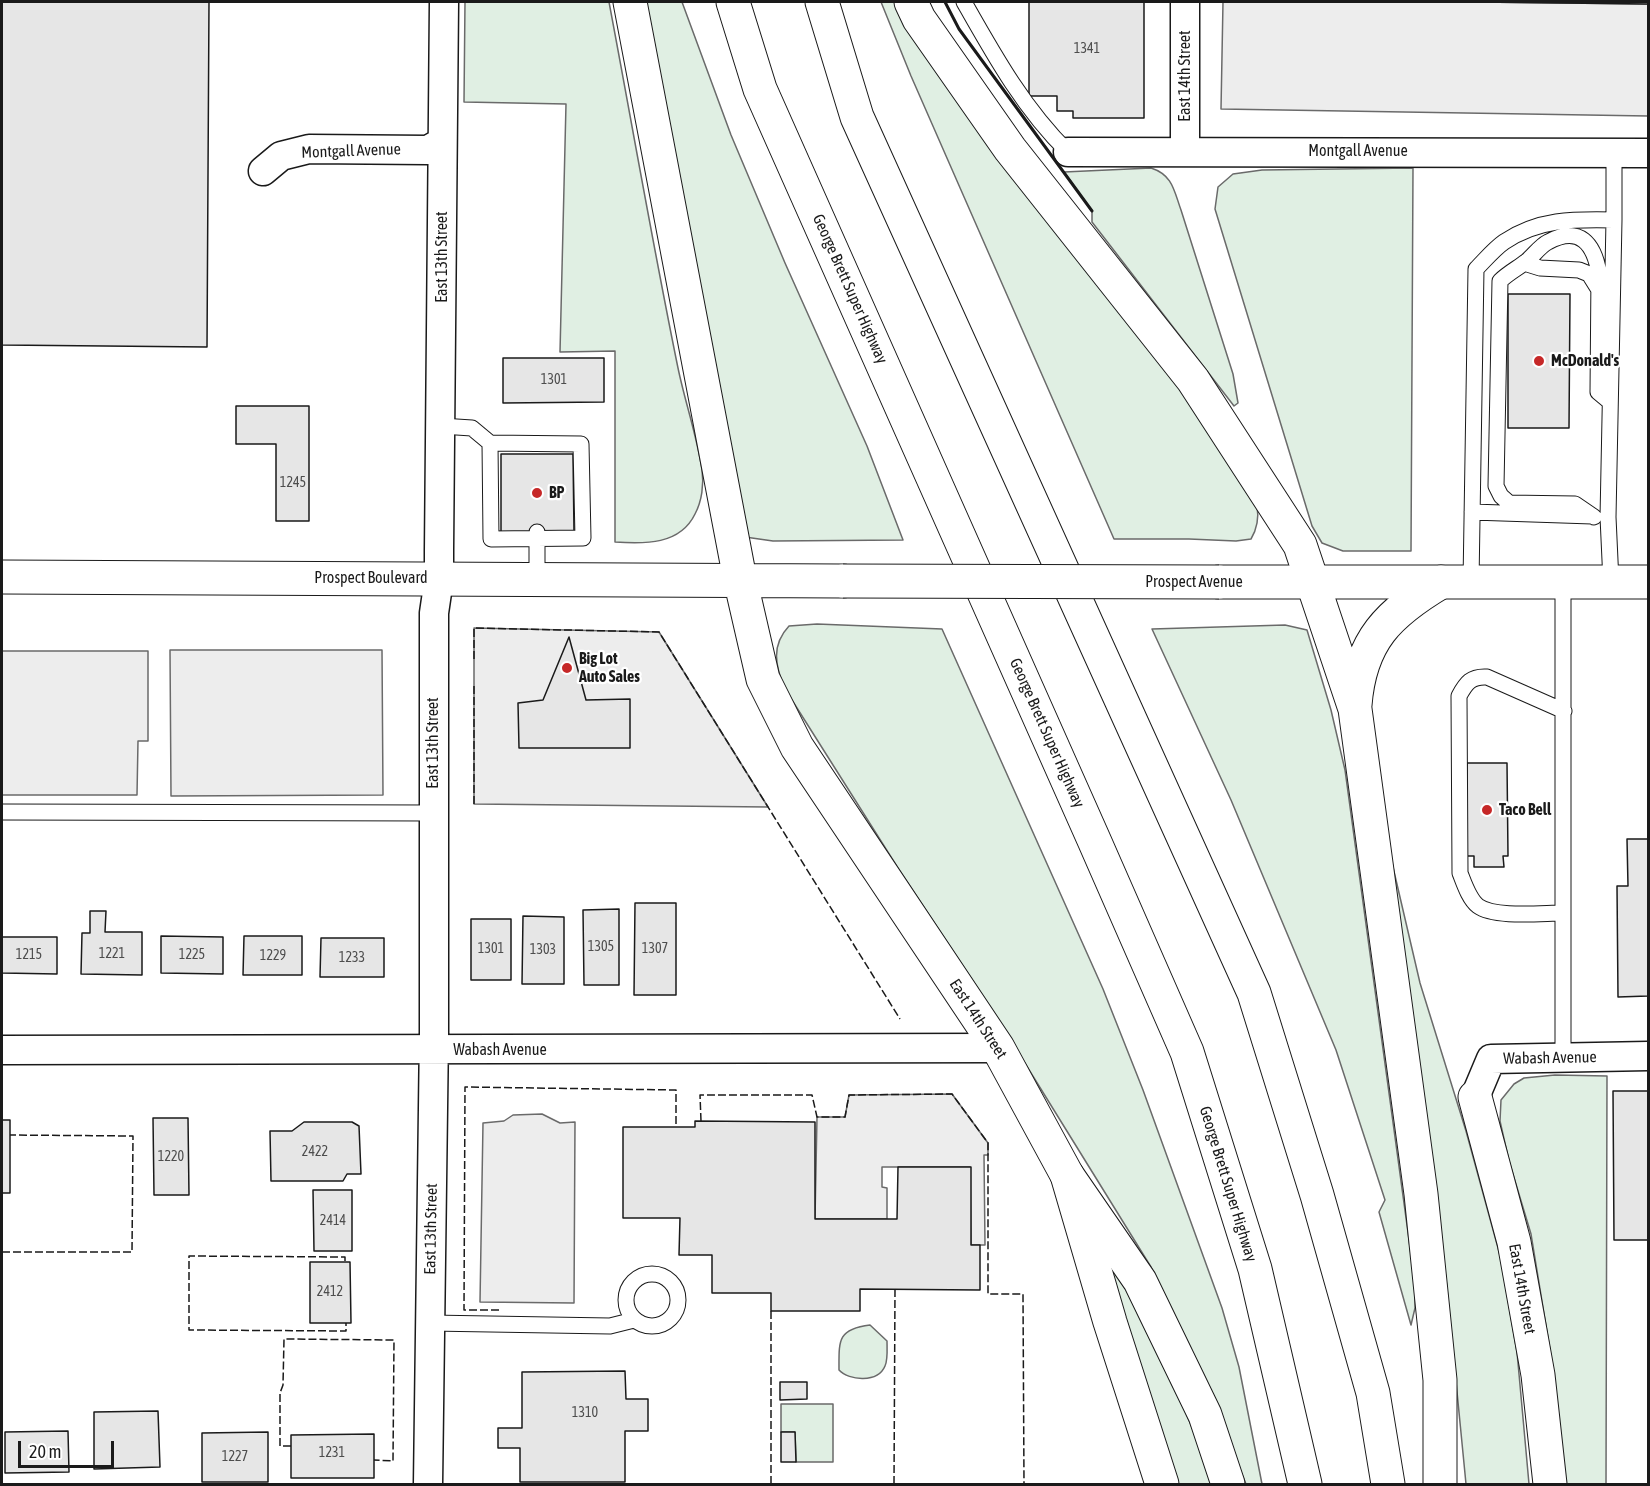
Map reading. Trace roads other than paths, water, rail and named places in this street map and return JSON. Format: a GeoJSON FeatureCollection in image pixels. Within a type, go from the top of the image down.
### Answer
{"type":"FeatureCollection","features":[{"type":"Feature","properties":{"kind":"main road","name":"East 14th Street"},"geometry":{"type":"LineString","coordinates":[[630,2],[740,579],[763,679],[797,747],[998,1048],[1067,1175],[1110,1322],[1162,1485]]}},
{"type":"Feature","properties":{"kind":"main road","name":"George Brett Super Highway"},"geometry":{"type":"LineString","coordinates":[[733,2],[760,89],[1187,1052],[1255,1269],[1305,1485]]}},
{"type":"Feature","properties":{"kind":"main road"},"geometry":{"type":"LineString","coordinates":[[822,2],[857,117],[1254,993],[1317,1195],[1373,1393],[1388,1485]]}},
{"type":"Feature","properties":{"kind":"main road"},"geometry":{"type":"LineString","coordinates":[[911,2],[919,19],[1010,149],[1193,380],[1300,545],[1355,709],[1421,1194],[1440,1380],[1440,1485]]}},
{"type":"Feature","properties":{"kind":"main road","name":"Prospect Boulevard"},"geometry":{"type":"LineString","coordinates":[[2,578],[740,579]]}},
{"type":"Feature","properties":{"kind":"main road","name":"Prospect Avenue"},"geometry":{"type":"LineString","coordinates":[[740,579],[1648,582]]}},
{"type":"Feature","properties":{"kind":"main road"},"geometry":{"type":"LineString","coordinates":[[1355,709],[1362,663],[1374,639],[1389,620],[1410,600],[1456,582]]}},
{"type":"Feature","properties":{"kind":"main road","name":"East 14th Street"},"geometry":{"type":"LineString","coordinates":[[1475,1097],[1514,1242],[1538,1375],[1550,1485]]}},
{"type":"Feature","properties":{"kind":"main road"},"geometry":{"type":"LineString","coordinates":[[1067,1175],[1140,1281],[1205,1415],[1228,1485]]}},
{"type":"Feature","properties":{"kind":"street","name":"East 13th Street"},"geometry":{"type":"LineString","coordinates":[[428,1485],[433,1050],[434,613],[439,579],[444,2]]}},
{"type":"Feature","properties":{"kind":"street","name":"East 14th Street"},"geometry":{"type":"LineString","coordinates":[[1185,2],[1185,151]]}},
{"type":"Feature","properties":{"kind":"street","name":"Montgall Avenue"},"geometry":{"type":"LineString","coordinates":[[263,171],[281,156],[309,149],[428,150],[442,142]]}},
{"type":"Feature","properties":{"kind":"street","name":"Montgall Avenue"},"geometry":{"type":"LineString","coordinates":[[1068,152],[1648,153]]}},
{"type":"Feature","properties":{"kind":"street","name":"Wabash Avenue"},"geometry":{"type":"LineString","coordinates":[[2,1050],[998,1048]]}},
{"type":"Feature","properties":{"kind":"street","name":"Wabash Avenue"},"geometry":{"type":"LineString","coordinates":[[1475,1097],[1491,1059],[1648,1056]]}},
{"type":"Feature","properties":{"kind":"lane"},"geometry":{"type":"LineString","coordinates":[[964,2],[997,62],[1047,131],[1068,152]]}},
{"type":"Feature","properties":{"kind":"lane"},"geometry":{"type":"LineString","coordinates":[[1611,582],[1601,517],[1610,402],[1614,153]]}},
{"type":"Feature","properties":{"kind":"lane"},"geometry":{"type":"LineString","coordinates":[[1456,582],[1472,512],[1476,269],[1503,243],[1534,226],[1576,219],[1614,220]]}},
{"type":"Feature","properties":{"kind":"lane"},"geometry":{"type":"LineString","coordinates":[[1601,517],[1575,504],[1509,503],[1501,496],[1496,486],[1500,281],[1546,242],[1565,235],[1581,238],[1593,247],[1597,258],[1598,392],[1610,402]]}},
{"type":"Feature","properties":{"kind":"lane"},"geometry":{"type":"LineString","coordinates":[[1524,263],[1540,268],[1580,270],[1589,274],[1599,290]]}},
{"type":"Feature","properties":{"kind":"lane"},"geometry":{"type":"LineString","coordinates":[[441,426],[472,428],[490,443],[537,448],[581,444],[583,538],[537,535],[491,539],[490,443]]}},
{"type":"Feature","properties":{"kind":"lane"},"geometry":{"type":"LineString","coordinates":[[1472,512],[1601,517]]}},
{"type":"Feature","properties":{"kind":"lane"},"geometry":{"type":"LineString","coordinates":[[537,535],[537,580]]}},
{"type":"Feature","properties":{"kind":"lane"},"geometry":{"type":"LineString","coordinates":[[1563,582],[1563,1058]]}},
{"type":"Feature","properties":{"kind":"lane"},"geometry":{"type":"LineString","coordinates":[[1562,913],[1490,912],[1477,905],[1466,888],[1460,873],[1459,696],[1466,682],[1478,676],[1487,677],[1564,711]]}},
{"type":"Feature","properties":{"kind":"lane"},"geometry":{"type":"LineString","coordinates":[[2,812],[433,813]]}},
{"type":"Feature","properties":{"kind":"lane"},"geometry":{"type":"LineString","coordinates":[[430,1323],[610,1326],[634,1320]]}},
{"type":"Feature","properties":{"kind":"place","name":"McDonald's"},"geometry":{"type":"Point","coordinates":[1539,361]}},
{"type":"Feature","properties":{"kind":"place","name":"BP"},"geometry":{"type":"Point","coordinates":[537,493]}},
{"type":"Feature","properties":{"kind":"place","name":"Big Lot Auto Sales"},"geometry":{"type":"Point","coordinates":[567,668]}},
{"type":"Feature","properties":{"kind":"place","name":"Taco Bell"},"geometry":{"type":"Point","coordinates":[1487,810]}}]}
